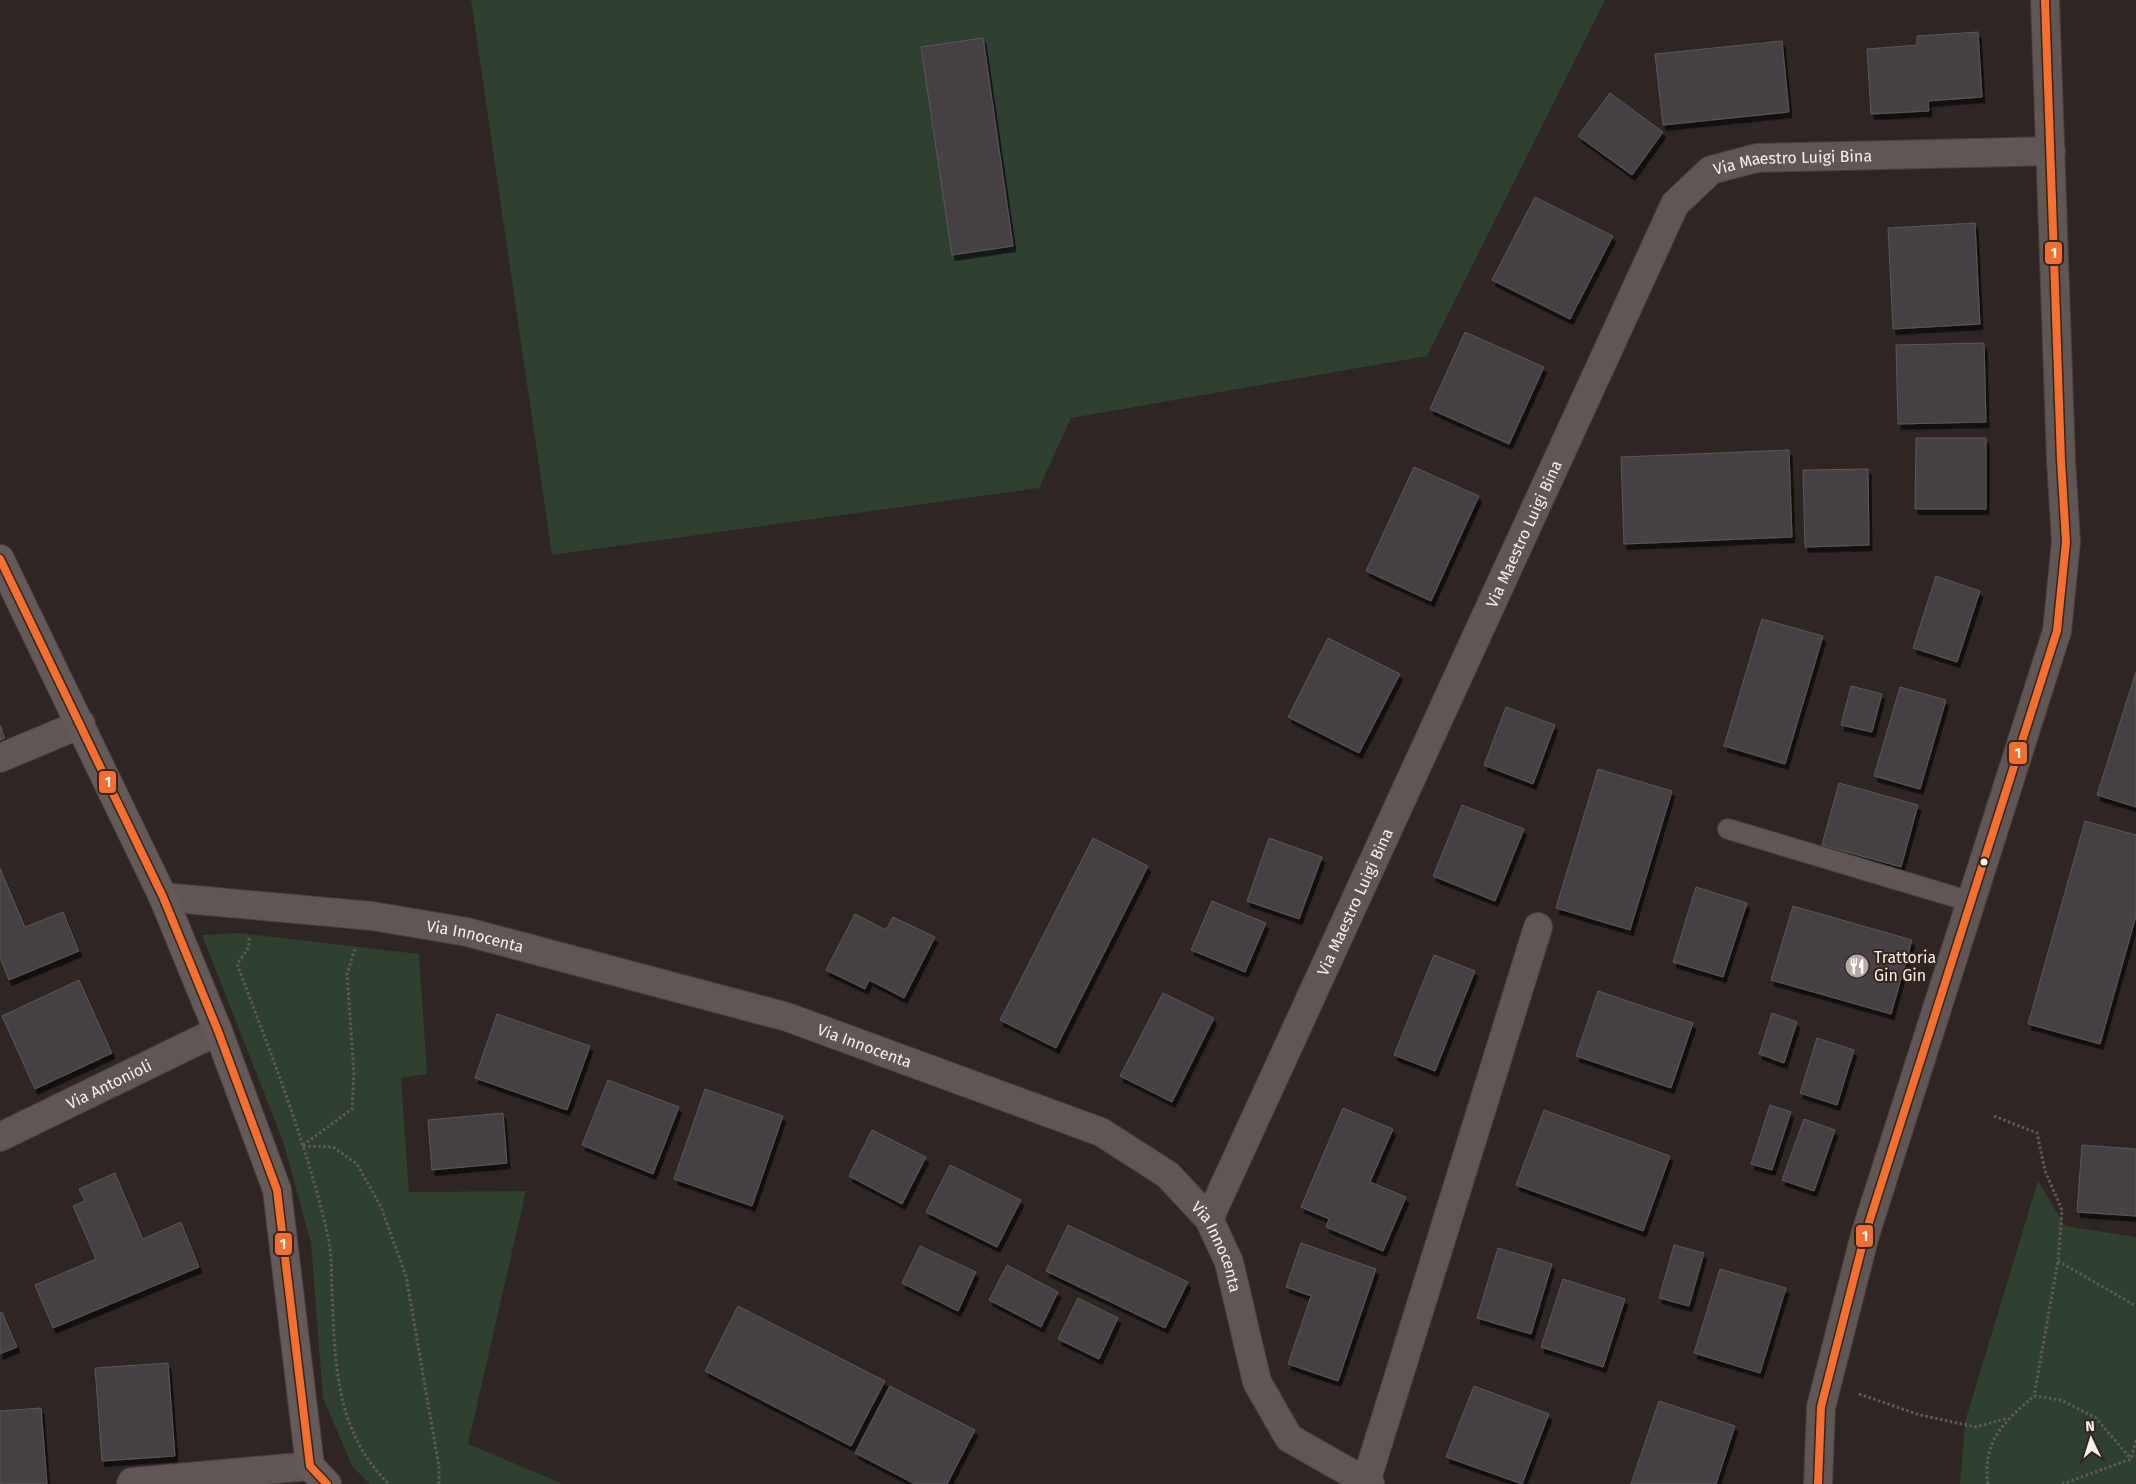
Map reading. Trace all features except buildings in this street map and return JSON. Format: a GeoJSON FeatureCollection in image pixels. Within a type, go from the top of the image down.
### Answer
{"type":"FeatureCollection","features":[{"type":"Feature","properties":{"kind":"street"},"geometry":{"type":"LineString","coordinates":[[1818,1484],[1821,1407],[1865,1235],[2057,631],[2066,542],[2061,460],[2045,0]]}},
{"type":"Feature","properties":{"kind":"street","name":"Via Maestro Luigi Bina"},"geometry":{"type":"LineString","coordinates":[[1209,1219],[1675,204],[1711,170],[1757,158],[2050,151]]}},
{"type":"Feature","properties":{"kind":"street"},"geometry":{"type":"LineString","coordinates":[[0,559],[163,897],[218,1031],[277,1190],[319,1475],[132,1482],[131,1484]]}},
{"type":"Feature","properties":{"kind":"street"},"geometry":{"type":"LineString","coordinates":[[0,758],[81,724]]}},
{"type":"Feature","properties":{"kind":"street","name":"Via Innocenta"},"geometry":{"type":"LineString","coordinates":[[163,897],[372,916],[467,932],[787,1017],[1101,1132],[1168,1175],[1209,1219],[1229,1262],[1257,1382],[1289,1438],[1368,1483]]}},
{"type":"Feature","properties":{"kind":"street"},"geometry":{"type":"LineString","coordinates":[[1368,1483],[1538,926]]}},
{"type":"Feature","properties":{"kind":"street","name":"Via Antonioli"},"geometry":{"type":"LineString","coordinates":[[0,1137],[218,1031]]}},
{"type":"Feature","properties":{"kind":"lane"},"geometry":{"type":"LineString","coordinates":[[1728,829],[1972,902]]}},
{"type":"Feature","properties":{"kind":"path"},"geometry":{"type":"LineString","coordinates":[[372,916],[359,938],[347,974],[354,1074],[352,1109],[302,1146],[333,1147],[357,1164],[381,1207],[406,1276],[439,1467],[438,1484]]}},
{"type":"Feature","properties":{"kind":"path"},"geometry":{"type":"LineString","coordinates":[[1988,1484],[1990,1444],[2008,1418],[2034,1396],[2058,1261],[2062,1210],[2045,1171],[2037,1133],[1994,1116]]}},
{"type":"Feature","properties":{"kind":"path"},"geometry":{"type":"LineString","coordinates":[[2058,1261],[2136,1306]]}},
{"type":"Feature","properties":{"kind":"path"},"geometry":{"type":"LineString","coordinates":[[1827,1384],[1920,1415],[1976,1427],[2008,1418]]}},
{"type":"Feature","properties":{"kind":"path"},"geometry":{"type":"LineString","coordinates":[[2034,1396],[2061,1400],[2096,1418],[2130,1459]]}},
{"type":"Feature","properties":{"kind":"path"},"geometry":{"type":"LineString","coordinates":[[2130,1459],[2136,1440]]}},
{"type":"Feature","properties":{"kind":"path"},"geometry":{"type":"LineString","coordinates":[[2062,1484],[2130,1459]]}},
{"type":"Feature","properties":{"kind":"green space"},"geometry":{"type":"Polygon","coordinates":[[[471,0],[1605,0],[1427,356],[1071,418],[1039,488],[552,555],[471,0]]]}},
{"type":"Feature","properties":{"kind":"green space"},"geometry":{"type":"Polygon","coordinates":[[[240,933],[419,954],[427,1074],[401,1078],[409,1192],[526,1191],[468,1444],[563,1484],[370,1484],[352,1466],[323,1398],[311,1243],[283,1141],[202,935],[240,933]]]}},
{"type":"Feature","properties":{"kind":"green space"},"geometry":{"type":"Polygon","coordinates":[[[2038,1181],[2065,1226],[2136,1237],[2136,1484],[1960,1484],[1965,1422],[2038,1181]]]}},
{"type":"Feature","properties":{"kind":"transit line","name":"1"},"geometry":{"type":"LineString","coordinates":[[1818,1484],[1821,1407],[1865,1235],[2057,631],[2066,542],[2061,460],[2045,0]]}},
{"type":"Feature","properties":{"kind":"transit line","name":"1"},"geometry":{"type":"LineString","coordinates":[[0,559],[163,897],[218,1031],[277,1190],[310,1466],[327,1484]]}},
{"type":"Feature","properties":{"kind":"place","name":"Trattoria Gin Gin"},"geometry":{"type":"Point","coordinates":[1857,966]}}]}
